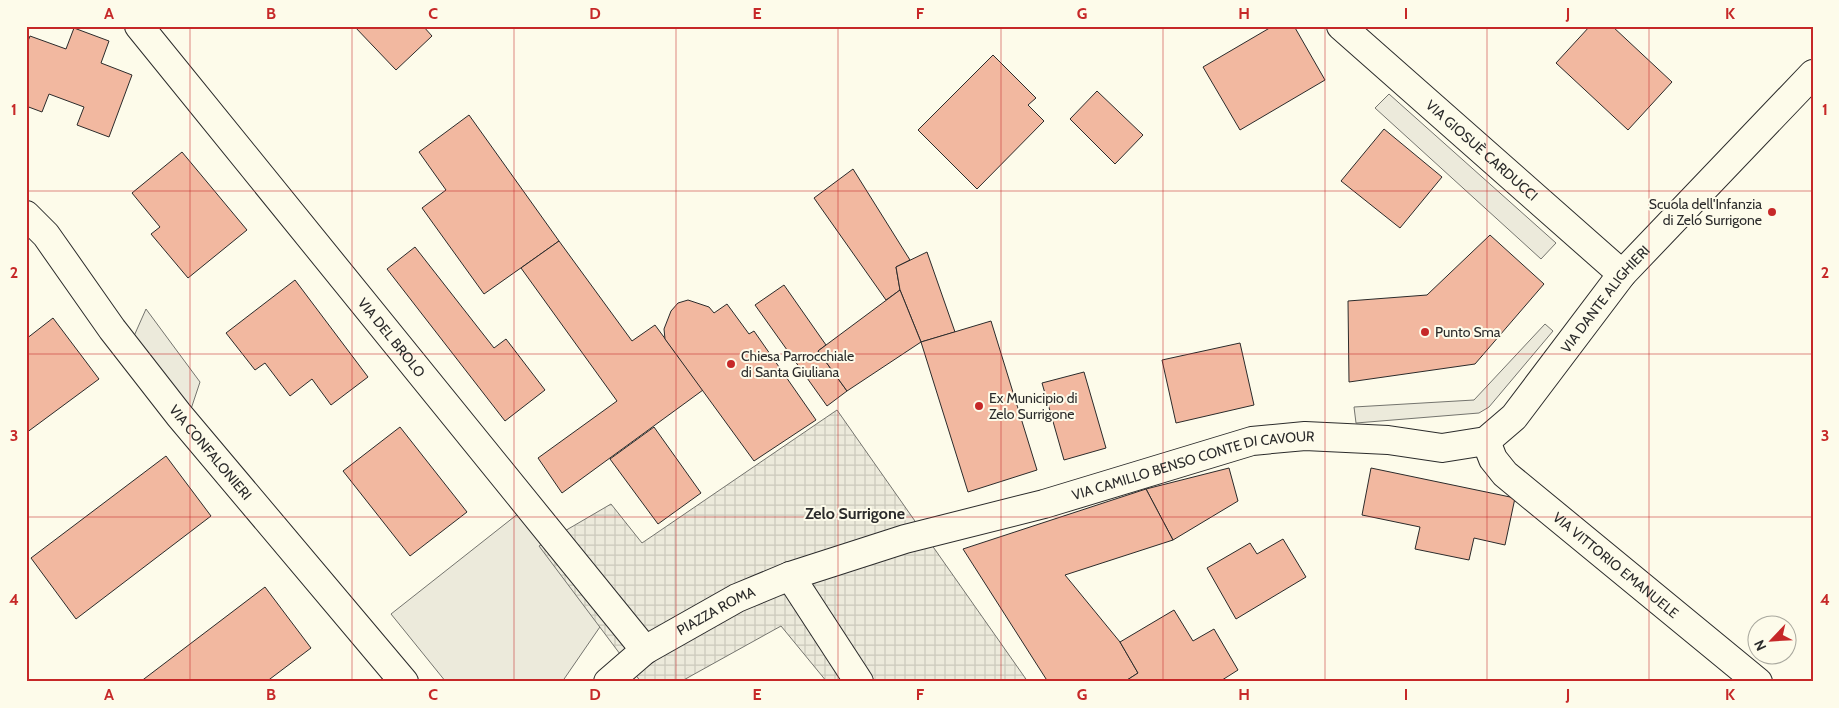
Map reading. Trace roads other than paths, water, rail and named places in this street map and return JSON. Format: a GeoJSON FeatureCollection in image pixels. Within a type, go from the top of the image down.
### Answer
{"type":"FeatureCollection","features":[{"type":"Feature","properties":{"kind":"street","name":"VIA DEL BROLO"},"geometry":{"type":"LineString","coordinates":[[139,26],[644,650]]}},
{"type":"Feature","properties":{"kind":"street","name":"VIA GIOSUÈ CARDUCCI"},"geometry":{"type":"LineString","coordinates":[[1341,26],[1622,274]]}},
{"type":"Feature","properties":{"kind":"street","name":"VIA DANTE ALIGHIERI"},"geometry":{"type":"LineString","coordinates":[[1486,441],[1514,417],[1622,274],[1813,74]]}},
{"type":"Feature","properties":{"kind":"street","name":"VIA CONFALONIERI"},"geometry":{"type":"LineString","coordinates":[[26,215],[46,235],[112,329],[179,415],[404,682]]}},
{"type":"Feature","properties":{"kind":"street","name":"VIA CAMILLO BENSO CONTE DI CAVOUR"},"geometry":{"type":"LineString","coordinates":[[906,539],[1044,504],[1252,441],[1304,436],[1388,440],[1442,448],[1486,441]]}},
{"type":"Feature","properties":{"kind":"street","name":"VIA VITTORIO EMANUELE"},"geometry":{"type":"LineString","coordinates":[[1486,441],[1493,459],[1505,474],[1758,682]]}},
{"type":"Feature","properties":{"kind":"street","name":"PIAZZA ROMA"},"geometry":{"type":"LineString","coordinates":[[608,682],[644,650],[737,598],[790,576],[906,539]]}},
{"type":"Feature","properties":{"kind":"street"},"geometry":{"type":"LineString","coordinates":[[790,576],[859,682]]}},
{"type":"Feature","properties":{"kind":"place","name":"Scuola dell'Infanzia di Zelo Surrigone"},"geometry":{"type":"Point","coordinates":[1772,212]}},
{"type":"Feature","properties":{"kind":"place","name":"Punto Sma"},"geometry":{"type":"Point","coordinates":[1425,332]}},
{"type":"Feature","properties":{"kind":"place","name":"Chiesa Parrocchiale di Santa Giuliana"},"geometry":{"type":"Point","coordinates":[731,364]}},
{"type":"Feature","properties":{"kind":"place","name":"Ex Municipio di Zelo Surrigone"},"geometry":{"type":"Point","coordinates":[979,406]}},
{"type":"Feature","properties":{"kind":"district","name":"Zelo Surrigone"},"geometry":{"type":"Point","coordinates":[855,513]}}]}
